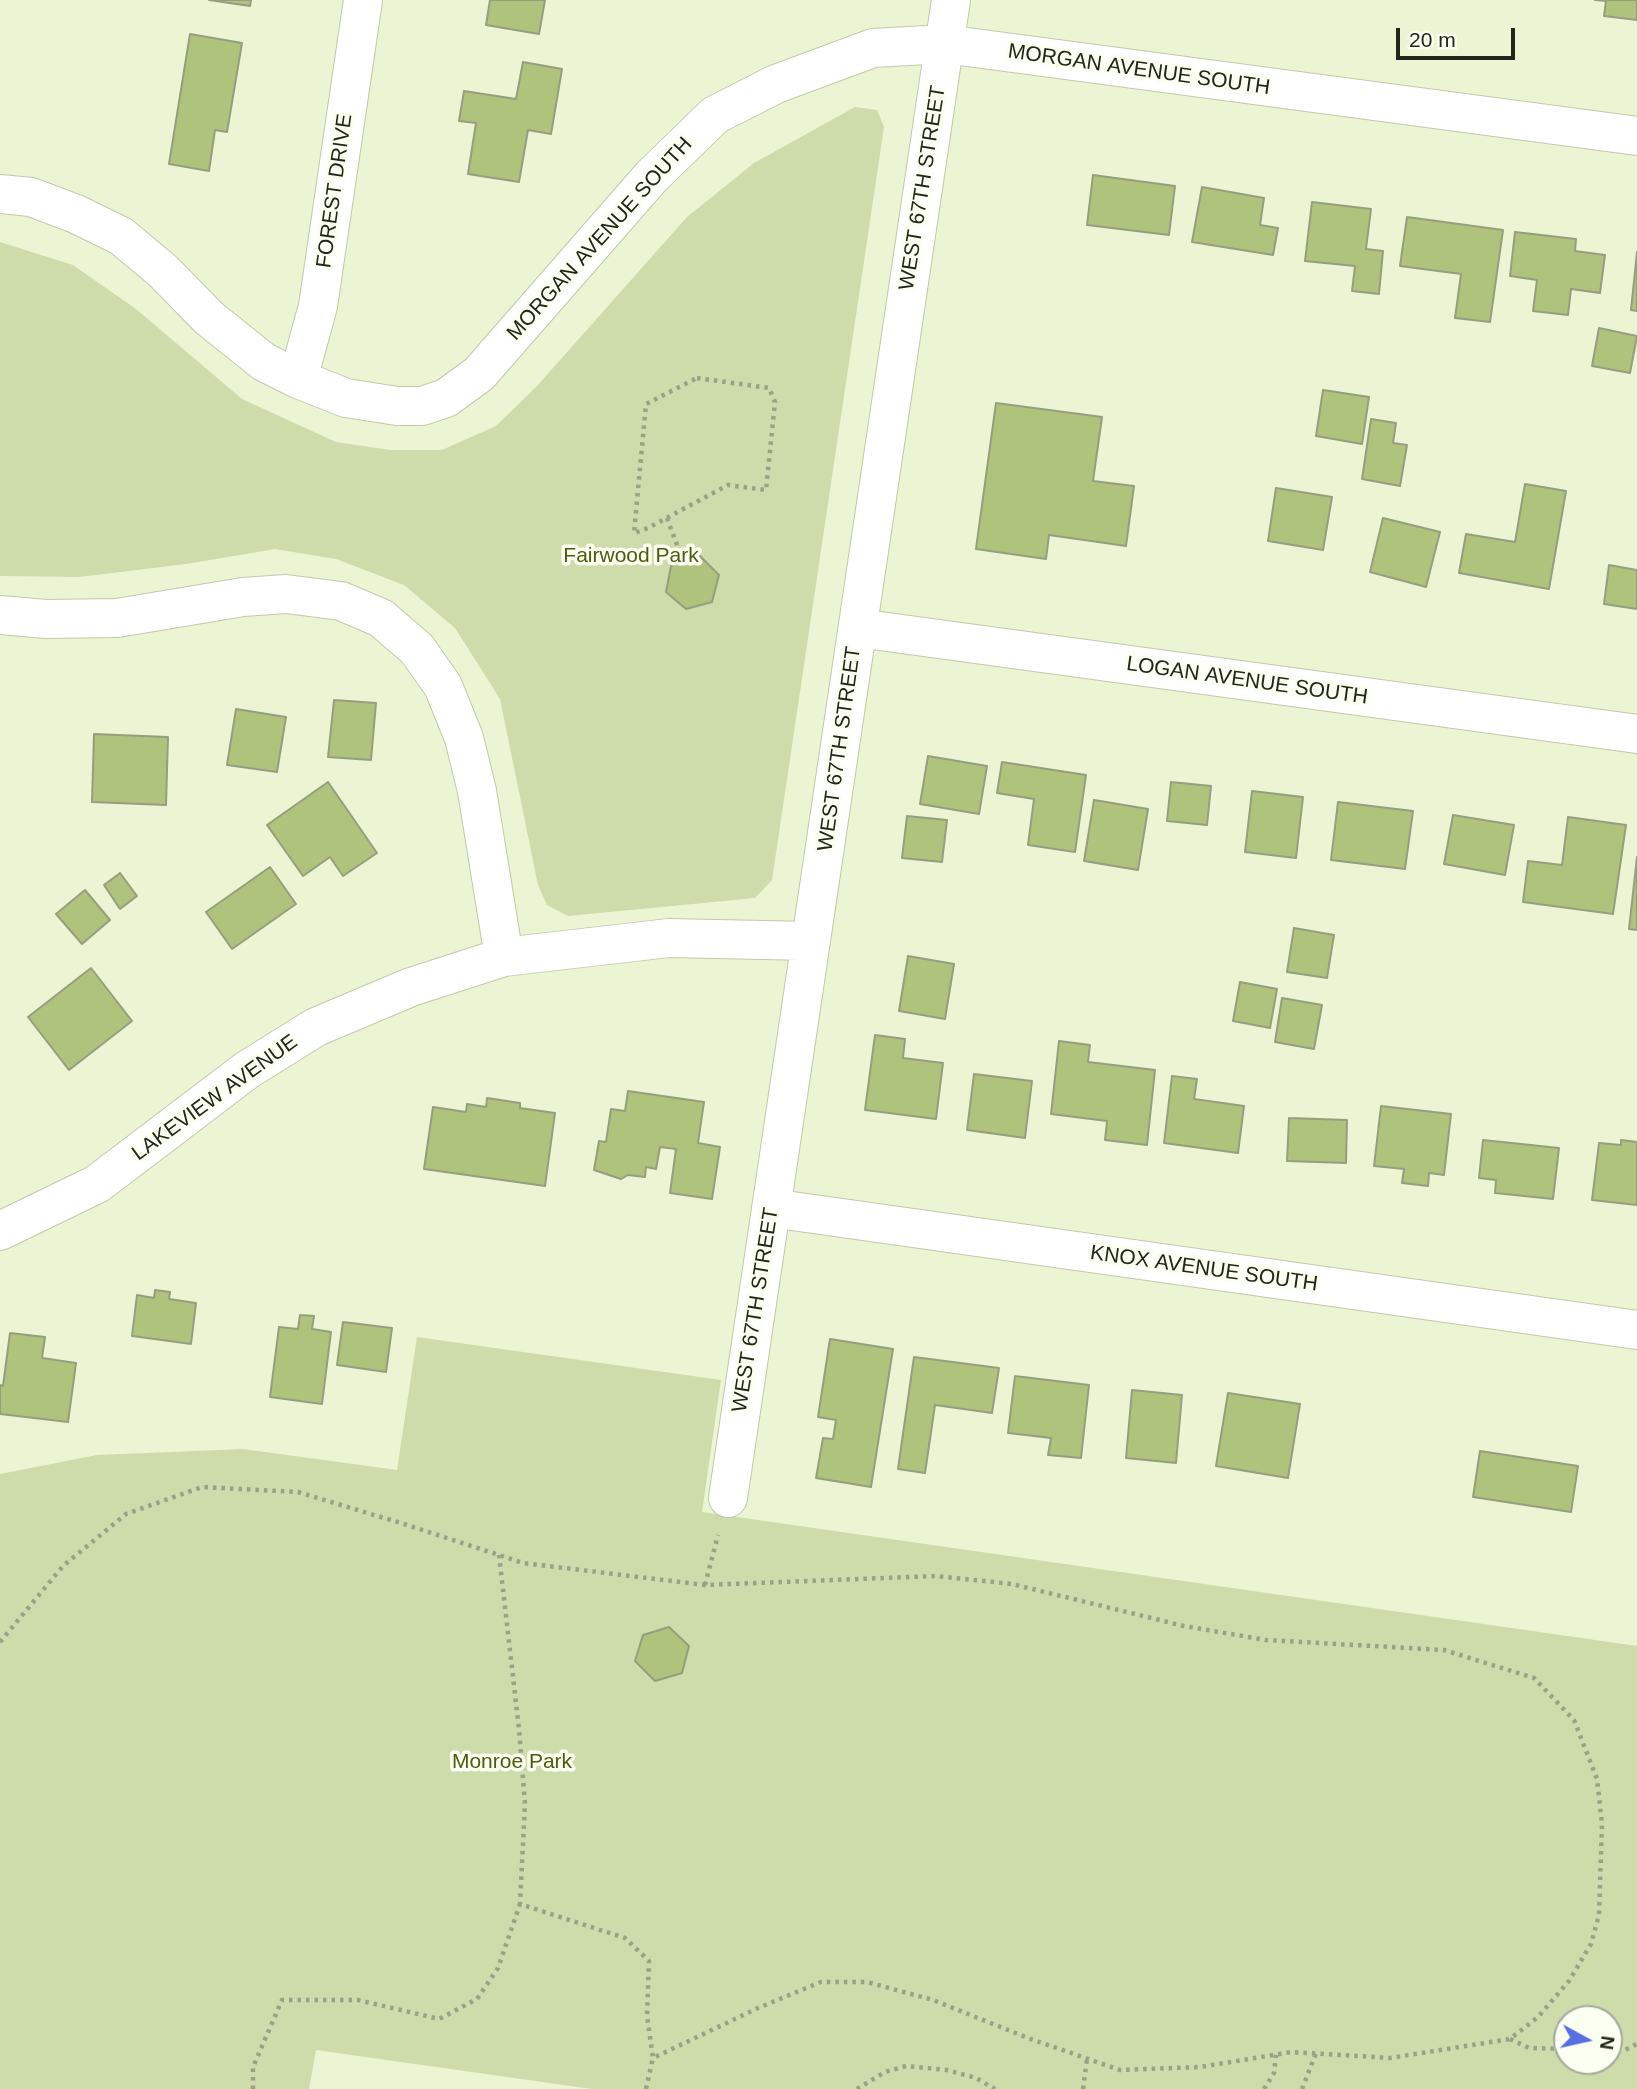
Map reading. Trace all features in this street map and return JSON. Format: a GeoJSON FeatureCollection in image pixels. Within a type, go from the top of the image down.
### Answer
{"type":"FeatureCollection","features":[{"type":"Feature","properties":{"kind":"street","name":"FOREST DRIVE"},"geometry":{"type":"LineString","coordinates":[[298,379],[317,306],[363,0]]}},
{"type":"Feature","properties":{"kind":"street","name":"WEST 67TH STREET"},"geometry":{"type":"LineString","coordinates":[[728,1498],[951,0]]}},
{"type":"Feature","properties":{"kind":"street","name":"MORGAN AVENUE SOUTH"},"geometry":{"type":"LineString","coordinates":[[0,194],[30,198],[76,214],[121,236],[163,271],[209,318],[264,362],[346,398],[397,406],[422,406],[446,398],[479,374],[652,176],[715,115],[776,84],[873,48],[945,44],[1637,136]]}},
{"type":"Feature","properties":{"kind":"street"},"geometry":{"type":"LineString","coordinates":[[0,615],[46,619],[117,618],[243,597],[286,594],[341,601],[381,618],[417,649],[443,686],[464,738],[477,791],[504,957]]}},
{"type":"Feature","properties":{"kind":"street","name":"LOGAN AVENUE SOUTH"},"geometry":{"type":"LineString","coordinates":[[858,628],[1637,734]]}},
{"type":"Feature","properties":{"kind":"street","name":"LAKEVIEW AVENUE"},"geometry":{"type":"LineString","coordinates":[[0,1231],[97,1184],[247,1070],[316,1027],[411,987],[504,957],[670,938],[811,941]]}},
{"type":"Feature","properties":{"kind":"street","name":"KNOX AVENUE SOUTH"},"geometry":{"type":"LineString","coordinates":[[771,1208],[1637,1330]]}},
{"type":"Feature","properties":{"kind":"path"},"geometry":{"type":"LineString","coordinates":[[697,378],[769,388],[775,402],[766,490],[728,485],[667,518],[634,533],[646,404],[697,378]]}},
{"type":"Feature","properties":{"kind":"path"},"geometry":{"type":"LineString","coordinates":[[667,518],[683,561]]}},
{"type":"Feature","properties":{"kind":"path"},"geometry":{"type":"LineString","coordinates":[[0,1642],[63,1566],[126,1514],[202,1487],[298,1492],[523,1563],[705,1585],[936,1576],[1012,1584],[1184,1626],[1266,1640],[1444,1650],[1534,1678],[1574,1720],[1597,1779],[1602,1824],[1599,1915],[1591,1944],[1569,1981],[1538,2017],[1510,2039],[1390,2058],[1292,2052],[1200,2067],[1120,2070],[933,2000],[867,1982],[821,1982],[758,2008],[653,2058]]}},
{"type":"Feature","properties":{"kind":"path"},"geometry":{"type":"LineString","coordinates":[[705,1585],[728,1498]]}},
{"type":"Feature","properties":{"kind":"path"},"geometry":{"type":"LineString","coordinates":[[253,2089],[253,2067],[282,2000],[358,2000],[439,2019],[477,1999],[498,1968],[520,1904],[525,1804],[499,1555]]}},
{"type":"Feature","properties":{"kind":"path"},"geometry":{"type":"LineString","coordinates":[[520,1904],[625,1938],[649,1961],[647,2016],[653,2058],[646,2089]]}},
{"type":"Feature","properties":{"kind":"path"},"geometry":{"type":"LineString","coordinates":[[1510,2039],[1529,2048],[1553,2049]]}},
{"type":"Feature","properties":{"kind":"path"},"geometry":{"type":"LineString","coordinates":[[1302,2089],[1316,2053]]}},
{"type":"Feature","properties":{"kind":"path"},"geometry":{"type":"LineString","coordinates":[[1264,2089],[1274,2073],[1276,2054]]}},
{"type":"Feature","properties":{"kind":"path"},"geometry":{"type":"LineString","coordinates":[[1083,2089],[1087,2059]]}},
{"type":"Feature","properties":{"kind":"path"},"geometry":{"type":"LineString","coordinates":[[857,2089],[885,2072],[906,2066],[947,2070],[976,2078],[995,2089]]}},
{"type":"Feature","properties":{"kind":"green space","name":"Fairwood Park"},"geometry":{"type":"Polygon","coordinates":[[[855,107],[877,110],[884,127],[772,880],[755,898],[568,916],[547,905],[538,885],[500,699],[455,628],[404,585],[336,559],[275,549],[186,564],[79,577],[0,576],[0,242],[73,265],[136,309],[242,399],[336,442],[390,450],[442,450],[496,426],[537,386],[687,217],[754,163],[855,107]]]}},
{"type":"Feature","properties":{"kind":"green space","name":"Monroe Park"},"geometry":{"type":"Polygon","coordinates":[[[417,1337],[721,1380],[702,1512],[1637,1646],[1637,2089],[592,2089],[316,2050],[309,2089],[0,2089],[0,1474],[97,1455],[243,1449],[397,1470],[417,1337]]]}},
{"type":"Feature","properties":{"kind":"building"},"geometry":{"type":"Polygon","coordinates":[[[209,0],[251,0],[250,6],[209,0]]]}},
{"type":"Feature","properties":{"kind":"building"},"geometry":{"type":"Polygon","coordinates":[[[490,0],[545,0],[539,34],[486,25],[490,0]]]}},
{"type":"Feature","properties":{"kind":"building"},"geometry":{"type":"Polygon","coordinates":[[[1595,0],[1637,0],[1637,20],[1604,16],[1606,1],[1595,0]]]}},
{"type":"Feature","properties":{"kind":"building"},"geometry":{"type":"Polygon","coordinates":[[[190,34],[242,43],[227,132],[215,130],[209,171],[169,164],[190,34]]]}},
{"type":"Feature","properties":{"kind":"building"},"geometry":{"type":"Polygon","coordinates":[[[523,62],[562,69],[551,134],[528,130],[519,182],[468,174],[476,123],[459,121],[464,91],[516,99],[523,62]]]}},
{"type":"Feature","properties":{"kind":"building"},"geometry":{"type":"Polygon","coordinates":[[[1093,175],[1175,186],[1169,235],[1087,225],[1093,175]]]}},
{"type":"Feature","properties":{"kind":"building"},"geometry":{"type":"Polygon","coordinates":[[[1202,187],[1264,198],[1260,225],[1278,228],[1273,255],[1192,242],[1202,187]]]}},
{"type":"Feature","properties":{"kind":"building"},"geometry":{"type":"Polygon","coordinates":[[[1312,202],[1371,209],[1366,249],[1383,251],[1379,294],[1352,291],[1355,266],[1305,261],[1312,202]]]}},
{"type":"Feature","properties":{"kind":"building"},"geometry":{"type":"Polygon","coordinates":[[[1407,217],[1503,230],[1490,322],[1455,318],[1461,274],[1400,266],[1407,217]]]}},
{"type":"Feature","properties":{"kind":"building"},"geometry":{"type":"Polygon","coordinates":[[[1515,232],[1576,239],[1575,251],[1605,255],[1600,293],[1571,289],[1568,315],[1533,311],[1537,280],[1510,276],[1515,232]]]}},
{"type":"Feature","properties":{"kind":"building"},"geometry":{"type":"Polygon","coordinates":[[[1637,252],[1637,311],[1631,310],[1637,252]]]}},
{"type":"Feature","properties":{"kind":"building"},"geometry":{"type":"Polygon","coordinates":[[[1599,328],[1637,336],[1630,373],[1592,366],[1599,328]]]}},
{"type":"Feature","properties":{"kind":"building"},"geometry":{"type":"Polygon","coordinates":[[[1323,390],[1369,397],[1362,444],[1316,436],[1323,390]]]}},
{"type":"Feature","properties":{"kind":"building"},"geometry":{"type":"Polygon","coordinates":[[[996,403],[1102,417],[1093,481],[1134,486],[1126,546],[1049,535],[1046,559],[976,549],[996,403]]]}},
{"type":"Feature","properties":{"kind":"building"},"geometry":{"type":"Polygon","coordinates":[[[1371,419],[1396,423],[1393,443],[1407,445],[1400,486],[1362,479],[1371,419]]]}},
{"type":"Feature","properties":{"kind":"building"},"geometry":{"type":"Polygon","coordinates":[[[1525,484],[1566,491],[1549,589],[1459,573],[1466,534],[1515,542],[1525,484]]]}},
{"type":"Feature","properties":{"kind":"building"},"geometry":{"type":"Polygon","coordinates":[[[1276,488],[1332,497],[1323,550],[1268,541],[1276,488]]]}},
{"type":"Feature","properties":{"kind":"building"},"geometry":{"type":"Polygon","coordinates":[[[1383,518],[1440,532],[1426,587],[1370,572],[1383,518]]]}},
{"type":"Feature","properties":{"kind":"building"},"geometry":{"type":"Polygon","coordinates":[[[699,555],[719,575],[712,602],[686,609],[666,592],[671,566],[699,555]]]}},
{"type":"Feature","properties":{"kind":"building"},"geometry":{"type":"Polygon","coordinates":[[[1609,565],[1637,570],[1637,609],[1604,604],[1609,565]]]}},
{"type":"Feature","properties":{"kind":"building"},"geometry":{"type":"Polygon","coordinates":[[[334,700],[376,703],[371,760],[328,757],[334,700]]]}},
{"type":"Feature","properties":{"kind":"building"},"geometry":{"type":"Polygon","coordinates":[[[236,709],[286,717],[277,772],[227,765],[236,709]]]}},
{"type":"Feature","properties":{"kind":"building"},"geometry":{"type":"Polygon","coordinates":[[[94,734],[168,737],[166,805],[92,802],[94,734]]]}},
{"type":"Feature","properties":{"kind":"building"},"geometry":{"type":"Polygon","coordinates":[[[928,756],[987,766],[979,814],[920,804],[928,756]]]}},
{"type":"Feature","properties":{"kind":"building"},"geometry":{"type":"Polygon","coordinates":[[[1002,762],[1086,775],[1075,852],[1028,845],[1034,799],[997,793],[1002,762]]]}},
{"type":"Feature","properties":{"kind":"building"},"geometry":{"type":"Polygon","coordinates":[[[328,782],[377,853],[343,876],[330,857],[303,876],[267,825],[328,782]]]}},
{"type":"Feature","properties":{"kind":"building"},"geometry":{"type":"Polygon","coordinates":[[[1171,782],[1211,786],[1207,825],[1167,821],[1171,782]]]}},
{"type":"Feature","properties":{"kind":"building"},"geometry":{"type":"Polygon","coordinates":[[[1252,791],[1303,797],[1296,858],[1245,852],[1252,791]]]}},
{"type":"Feature","properties":{"kind":"building"},"geometry":{"type":"Polygon","coordinates":[[[1094,800],[1148,809],[1138,870],[1084,861],[1094,800]]]}},
{"type":"Feature","properties":{"kind":"building"},"geometry":{"type":"Polygon","coordinates":[[[1338,802],[1413,811],[1405,869],[1331,860],[1338,802]]]}},
{"type":"Feature","properties":{"kind":"building"},"geometry":{"type":"Polygon","coordinates":[[[1453,815],[1514,825],[1505,875],[1444,864],[1453,815]]]}},
{"type":"Feature","properties":{"kind":"building"},"geometry":{"type":"Polygon","coordinates":[[[907,816],[947,820],[942,862],[902,858],[907,816]]]}},
{"type":"Feature","properties":{"kind":"building"},"geometry":{"type":"Polygon","coordinates":[[[1568,817],[1626,825],[1613,914],[1523,902],[1528,861],[1562,865],[1568,817]]]}},
{"type":"Feature","properties":{"kind":"building"},"geometry":{"type":"Polygon","coordinates":[[[1637,857],[1637,930],[1629,929],[1637,857]]]}},
{"type":"Feature","properties":{"kind":"building"},"geometry":{"type":"Polygon","coordinates":[[[270,867],[296,904],[232,949],[206,912],[270,867]]]}},
{"type":"Feature","properties":{"kind":"building"},"geometry":{"type":"Polygon","coordinates":[[[120,873],[137,896],[120,909],[104,885],[120,873]]]}},
{"type":"Feature","properties":{"kind":"building"},"geometry":{"type":"Polygon","coordinates":[[[85,890],[110,920],[82,944],[56,914],[85,890]]]}},
{"type":"Feature","properties":{"kind":"building"},"geometry":{"type":"Polygon","coordinates":[[[1294,928],[1334,935],[1327,978],[1287,972],[1294,928]]]}},
{"type":"Feature","properties":{"kind":"building"},"geometry":{"type":"Polygon","coordinates":[[[908,956],[954,964],[945,1019],[899,1011],[908,956]]]}},
{"type":"Feature","properties":{"kind":"building"},"geometry":{"type":"Polygon","coordinates":[[[91,968],[132,1021],[69,1070],[28,1017],[91,968]]]}},
{"type":"Feature","properties":{"kind":"building"},"geometry":{"type":"Polygon","coordinates":[[[1240,982],[1277,989],[1270,1028],[1233,1021],[1240,982]]]}},
{"type":"Feature","properties":{"kind":"building"},"geometry":{"type":"Polygon","coordinates":[[[1282,998],[1322,1005],[1314,1049],[1275,1042],[1282,998]]]}},
{"type":"Feature","properties":{"kind":"building"},"geometry":{"type":"Polygon","coordinates":[[[875,1035],[905,1039],[903,1058],[943,1063],[936,1119],[865,1110],[875,1035]]]}},
{"type":"Feature","properties":{"kind":"building"},"geometry":{"type":"Polygon","coordinates":[[[1059,1041],[1090,1045],[1088,1062],[1155,1070],[1147,1145],[1105,1140],[1107,1121],[1051,1114],[1059,1041]]]}},
{"type":"Feature","properties":{"kind":"building"},"geometry":{"type":"Polygon","coordinates":[[[974,1074],[1032,1081],[1025,1138],[967,1130],[974,1074]]]}},
{"type":"Feature","properties":{"kind":"building"},"geometry":{"type":"Polygon","coordinates":[[[1172,1076],[1197,1079],[1194,1099],[1244,1106],[1238,1153],[1164,1143],[1172,1076]]]}},
{"type":"Feature","properties":{"kind":"building"},"geometry":{"type":"Polygon","coordinates":[[[628,1091],[704,1102],[698,1143],[720,1147],[712,1199],[670,1193],[676,1149],[660,1147],[656,1169],[646,1167],[645,1177],[628,1175],[621,1179],[594,1170],[599,1141],[606,1142],[611,1109],[625,1111],[628,1091]]]}},
{"type":"Feature","properties":{"kind":"building"},"geometry":{"type":"Polygon","coordinates":[[[487,1098],[520,1103],[520,1108],[555,1113],[545,1186],[424,1169],[433,1107],[466,1112],[467,1104],[486,1107],[487,1098]]]}},
{"type":"Feature","properties":{"kind":"building"},"geometry":{"type":"Polygon","coordinates":[[[1381,1106],[1451,1114],[1444,1175],[1429,1173],[1428,1186],[1402,1183],[1404,1169],[1374,1166],[1381,1106]]]}},
{"type":"Feature","properties":{"kind":"building"},"geometry":{"type":"Polygon","coordinates":[[[1289,1118],[1347,1120],[1346,1163],[1287,1161],[1289,1118]]]}},
{"type":"Feature","properties":{"kind":"building"},"geometry":{"type":"Polygon","coordinates":[[[1483,1140],[1559,1148],[1553,1199],[1495,1193],[1496,1180],[1479,1178],[1483,1140]]]}},
{"type":"Feature","properties":{"kind":"building"},"geometry":{"type":"Polygon","coordinates":[[[1621,1140],[1637,1142],[1637,1205],[1592,1200],[1599,1143],[1621,1145],[1621,1140]]]}},
{"type":"Feature","properties":{"kind":"building"},"geometry":{"type":"Polygon","coordinates":[[[155,1290],[170,1292],[169,1299],[196,1303],[191,1344],[132,1336],[137,1295],[154,1298],[155,1290]]]}},
{"type":"Feature","properties":{"kind":"building"},"geometry":{"type":"Polygon","coordinates":[[[300,1315],[314,1316],[312,1329],[331,1332],[322,1404],[270,1397],[279,1327],[298,1329],[300,1315]]]}},
{"type":"Feature","properties":{"kind":"building"},"geometry":{"type":"Polygon","coordinates":[[[343,1322],[392,1328],[386,1372],[337,1365],[343,1322]]]}},
{"type":"Feature","properties":{"kind":"building"},"geometry":{"type":"Polygon","coordinates":[[[10,1333],[45,1337],[42,1358],[76,1363],[68,1422],[0,1414],[0,1385],[3,1386],[10,1333]]]}},
{"type":"Feature","properties":{"kind":"building"},"geometry":{"type":"Polygon","coordinates":[[[830,1339],[893,1349],[871,1487],[816,1478],[823,1438],[833,1439],[836,1420],[818,1417],[830,1339]]]}},
{"type":"Feature","properties":{"kind":"building"},"geometry":{"type":"Polygon","coordinates":[[[914,1357],[999,1368],[992,1413],[935,1405],[925,1473],[898,1469],[914,1357]]]}},
{"type":"Feature","properties":{"kind":"building"},"geometry":{"type":"Polygon","coordinates":[[[1015,1376],[1089,1385],[1081,1458],[1048,1455],[1051,1438],[1008,1433],[1015,1376]]]}},
{"type":"Feature","properties":{"kind":"building"},"geometry":{"type":"Polygon","coordinates":[[[1132,1390],[1182,1395],[1176,1463],[1126,1458],[1132,1390]]]}},
{"type":"Feature","properties":{"kind":"building"},"geometry":{"type":"Polygon","coordinates":[[[1228,1393],[1300,1404],[1288,1478],[1216,1466],[1228,1393]]]}},
{"type":"Feature","properties":{"kind":"building"},"geometry":{"type":"Polygon","coordinates":[[[1480,1451],[1578,1466],[1571,1512],[1473,1497],[1480,1451]]]}},
{"type":"Feature","properties":{"kind":"building"},"geometry":{"type":"Polygon","coordinates":[[[669,1627],[689,1646],[682,1673],[655,1681],[635,1661],[643,1635],[669,1627]]]}}]}
